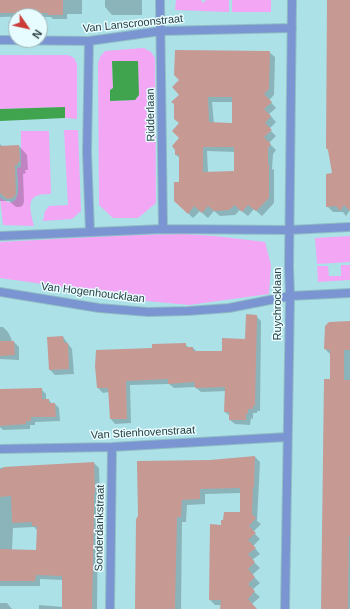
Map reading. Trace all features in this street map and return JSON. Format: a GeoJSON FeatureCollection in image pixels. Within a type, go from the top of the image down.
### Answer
{"type":"FeatureCollection","features":[{"type":"Feature","properties":{"kind":"street","name":"Ridderlaan"},"geometry":{"type":"LineString","coordinates":[[160,0],[163,229]]}},
{"type":"Feature","properties":{"kind":"street","name":"Ruychrocklaan"},"geometry":{"type":"LineString","coordinates":[[285,609],[290,296],[289,230],[292,0]]}},
{"type":"Feature","properties":{"kind":"street","name":"Van Lanscroonstraat"},"geometry":{"type":"LineString","coordinates":[[0,40],[89,41],[160,31],[292,28]]}},
{"type":"Feature","properties":{"kind":"street"},"geometry":{"type":"LineString","coordinates":[[89,41],[87,152],[90,232]]}},
{"type":"Feature","properties":{"kind":"street"},"geometry":{"type":"LineString","coordinates":[[0,236],[163,229],[289,230],[350,227]]}},
{"type":"Feature","properties":{"kind":"street","name":"Van Hogenhoucklaan"},"geometry":{"type":"LineString","coordinates":[[0,292],[99,308],[148,312],[188,312],[229,308],[290,296],[350,293]]}},
{"type":"Feature","properties":{"kind":"street","name":"Van Stienhovenstraat"},"geometry":{"type":"LineString","coordinates":[[0,449],[112,446],[287,437]]}},
{"type":"Feature","properties":{"kind":"street","name":"Sonderdankstraat"},"geometry":{"type":"LineString","coordinates":[[110,609],[112,446]]}},
{"type":"Feature","properties":{"kind":"shaded area"},"geometry":{"type":"Polygon","coordinates":[[[176,0],[201,0],[203,3],[206,0],[229,0],[229,12],[175,10],[176,0]]]}},
{"type":"Feature","properties":{"kind":"shaded area"},"geometry":{"type":"Polygon","coordinates":[[[232,0],[271,0],[271,12],[232,12],[232,0]]]}},
{"type":"Feature","properties":{"kind":"shaded area"},"geometry":{"type":"Polygon","coordinates":[[[144,48],[151,52],[155,58],[156,203],[138,218],[113,218],[99,205],[98,63],[100,57],[105,51],[144,48]],[[112,62],[113,88],[110,90],[110,101],[135,100],[112,62]]]}},
{"type":"Feature","properties":{"kind":"shaded area"},"geometry":{"type":"Polygon","coordinates":[[[0,55],[68,55],[74,58],[77,64],[77,119],[65,118],[64,107],[0,109],[0,55]]]}},
{"type":"Feature","properties":{"kind":"shaded area"},"geometry":{"type":"Polygon","coordinates":[[[112,61],[138,61],[139,95],[135,100],[110,101],[110,90],[113,88],[112,61]]]}},
{"type":"Feature","properties":{"kind":"shaded area"},"geometry":{"type":"Polygon","coordinates":[[[65,107],[65,118],[0,121],[0,109],[65,107]]]}},
{"type":"Feature","properties":{"kind":"shaded area"},"geometry":{"type":"Polygon","coordinates":[[[64,130],[78,130],[81,211],[72,219],[43,221],[45,211],[49,206],[68,205],[64,130]]]}},
{"type":"Feature","properties":{"kind":"shaded area"},"geometry":{"type":"Polygon","coordinates":[[[21,131],[49,131],[51,194],[43,194],[33,198],[30,207],[34,226],[3,225],[0,197],[7,202],[12,202],[17,197],[18,192],[17,168],[21,167],[21,131]]]}},
{"type":"Feature","properties":{"kind":"shaded area"},"geometry":{"type":"Polygon","coordinates":[[[184,234],[265,242],[271,265],[269,294],[189,305],[103,297],[57,286],[0,278],[0,242],[129,235],[184,234]]]}},
{"type":"Feature","properties":{"kind":"shaded area"},"geometry":{"type":"Polygon","coordinates":[[[350,236],[350,262],[317,264],[315,238],[350,236]]]}},
{"type":"Feature","properties":{"kind":"shaded area"},"geometry":{"type":"Polygon","coordinates":[[[341,265],[350,265],[350,280],[318,282],[317,266],[328,266],[329,276],[341,276],[341,265]]]}},
{"type":"Feature","properties":{"kind":"building"},"geometry":{"type":"Polygon","coordinates":[[[0,0],[63,0],[63,15],[48,15],[48,8],[8,8],[8,13],[0,13],[0,0]]]}},
{"type":"Feature","properties":{"kind":"building"},"geometry":{"type":"Polygon","coordinates":[[[327,0],[350,0],[350,211],[344,205],[340,211],[336,206],[326,207],[326,174],[332,173],[328,150],[326,148],[327,0]]]}},
{"type":"Feature","properties":{"kind":"building"},"geometry":{"type":"Polygon","coordinates":[[[175,50],[270,51],[269,89],[264,94],[272,102],[264,109],[271,116],[265,123],[272,130],[264,137],[271,144],[268,148],[269,198],[256,211],[248,205],[242,212],[235,205],[229,210],[214,211],[208,206],[202,213],[194,206],[188,214],[174,201],[174,182],[179,182],[179,155],[175,155],[175,150],[172,146],[179,138],[172,131],[179,123],[174,119],[174,104],[171,102],[179,95],[172,87],[179,80],[174,75],[175,50]],[[208,97],[209,122],[232,123],[232,97],[208,97]],[[203,147],[203,172],[234,171],[234,147],[203,147]]]}},
{"type":"Feature","properties":{"kind":"building"},"geometry":{"type":"Polygon","coordinates":[[[19,145],[20,162],[18,162],[18,165],[15,165],[16,194],[13,198],[7,199],[0,193],[0,146],[19,145]]]}},
{"type":"Feature","properties":{"kind":"building"},"geometry":{"type":"Polygon","coordinates":[[[246,314],[257,315],[255,406],[253,406],[253,409],[248,409],[246,420],[229,420],[229,412],[224,412],[225,387],[195,388],[194,382],[168,384],[168,379],[126,381],[127,419],[110,419],[108,388],[97,388],[95,366],[96,350],[152,348],[152,344],[186,343],[186,347],[193,347],[193,351],[222,351],[222,338],[245,339],[246,314]]]}},
{"type":"Feature","properties":{"kind":"building"},"geometry":{"type":"Polygon","coordinates":[[[350,321],[350,350],[344,350],[344,380],[350,380],[350,536],[348,609],[321,609],[324,379],[330,379],[330,350],[324,349],[325,326],[329,322],[350,321]]]}},
{"type":"Feature","properties":{"kind":"building"},"geometry":{"type":"Polygon","coordinates":[[[63,336],[64,343],[68,343],[69,369],[49,370],[47,337],[63,336]]]}},
{"type":"Feature","properties":{"kind":"building"},"geometry":{"type":"Polygon","coordinates":[[[0,341],[14,341],[15,355],[0,356],[0,341]]]}},
{"type":"Feature","properties":{"kind":"building"},"geometry":{"type":"Polygon","coordinates":[[[42,388],[42,399],[49,399],[49,403],[55,403],[56,417],[31,417],[31,421],[26,421],[26,424],[0,426],[0,389],[42,388]]]}},
{"type":"Feature","properties":{"kind":"building"},"geometry":{"type":"Polygon","coordinates":[[[255,456],[252,514],[256,518],[249,526],[256,533],[248,540],[256,548],[248,554],[255,562],[248,569],[255,577],[248,584],[255,591],[248,599],[257,609],[220,609],[221,600],[209,600],[210,524],[221,525],[224,512],[240,512],[240,488],[200,489],[200,499],[182,500],[181,517],[177,517],[175,609],[135,609],[136,519],[138,516],[137,461],[210,460],[255,456]]]}},
{"type":"Feature","properties":{"kind":"building"},"geometry":{"type":"Polygon","coordinates":[[[94,462],[95,493],[92,609],[62,609],[62,576],[36,575],[35,581],[0,581],[0,549],[36,550],[37,526],[32,526],[32,522],[12,523],[11,496],[0,497],[0,469],[3,469],[3,467],[94,462]]]}}]}
